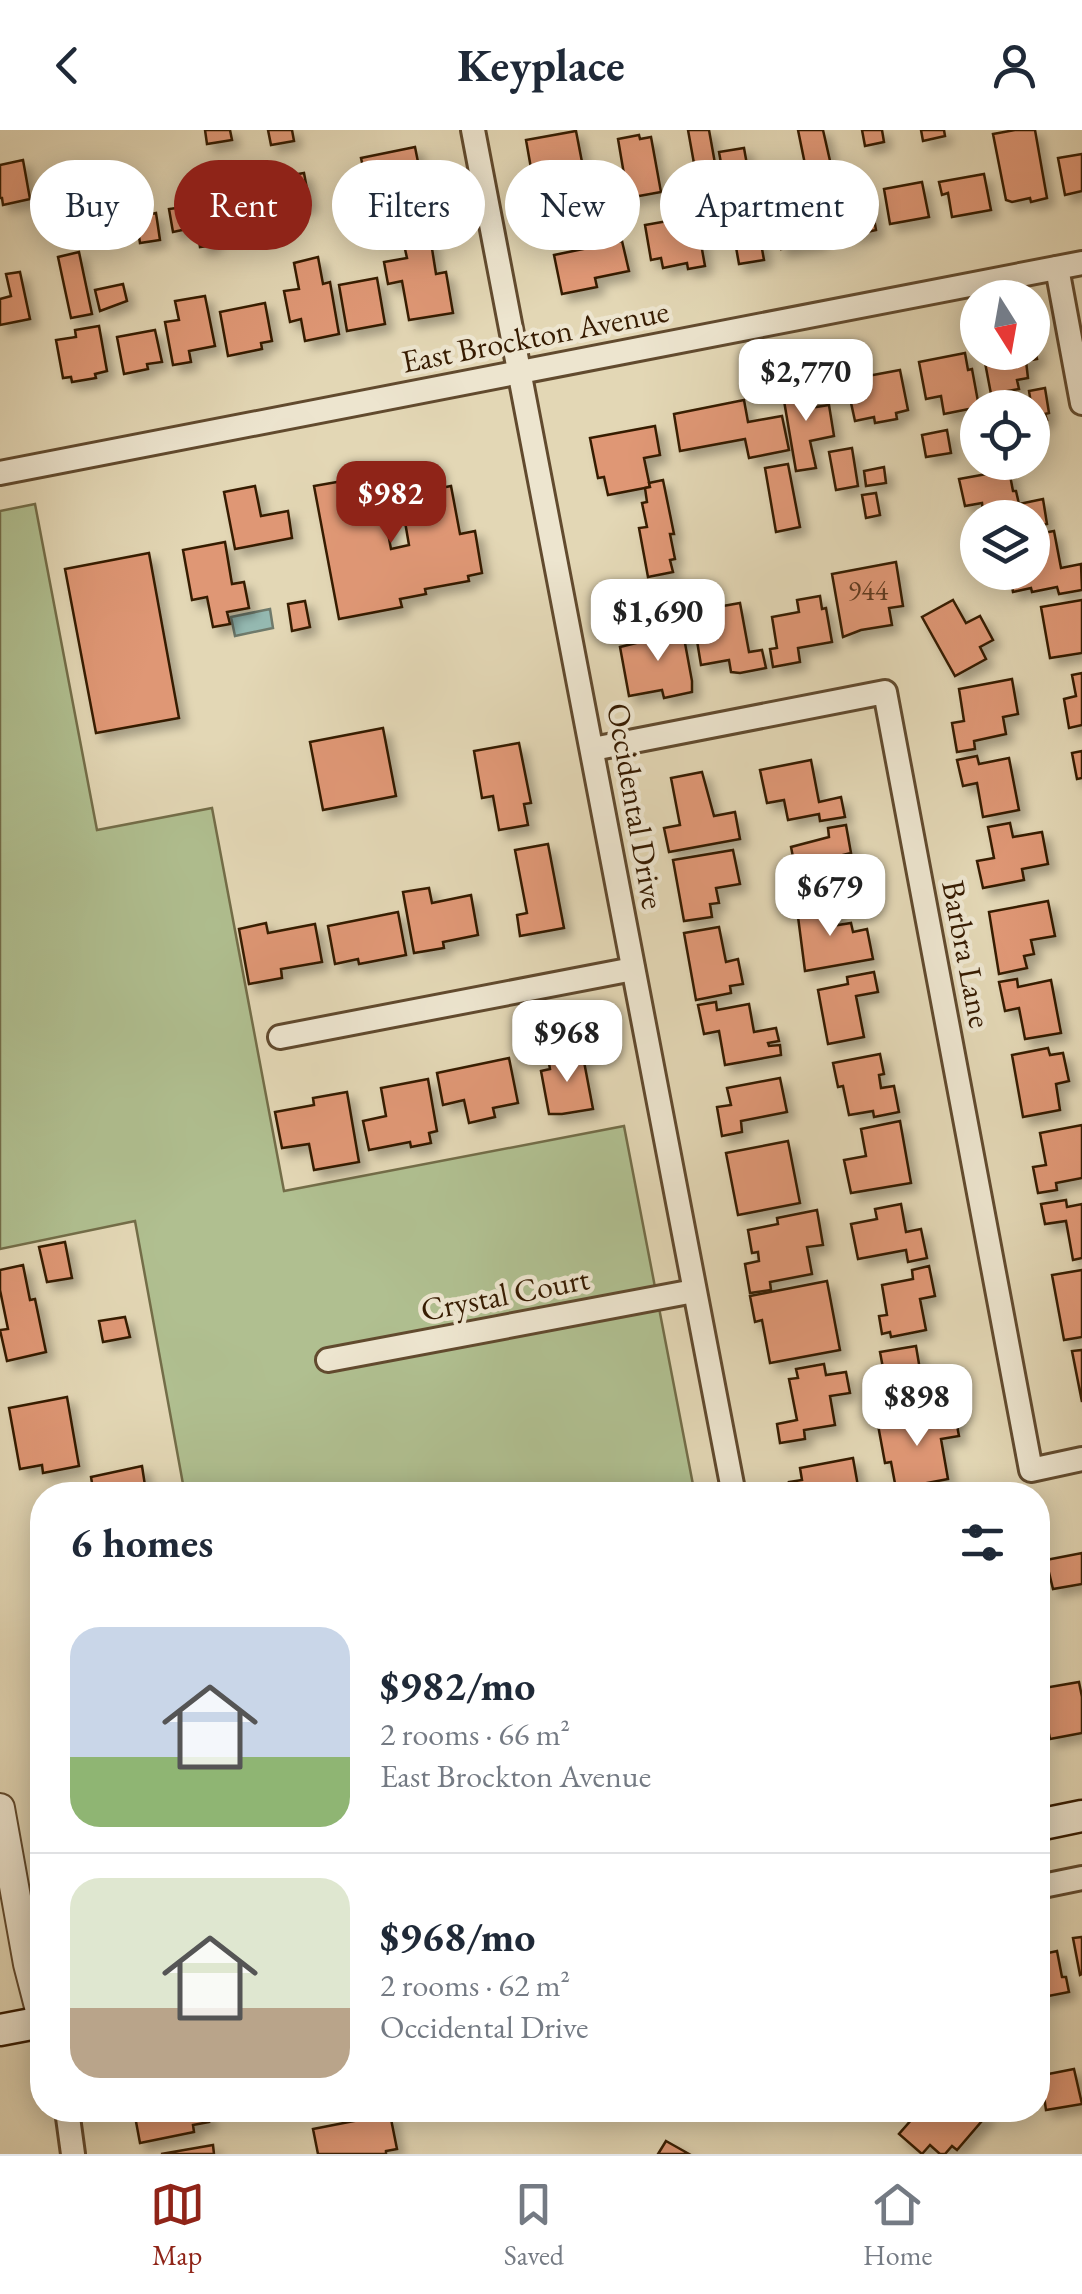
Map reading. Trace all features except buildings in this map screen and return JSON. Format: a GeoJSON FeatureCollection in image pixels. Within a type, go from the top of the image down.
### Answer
{"type":"FeatureCollection","features":[{"type":"Feature","properties":{"kind":"main road"},"geometry":{"type":"LineString","coordinates":[[1050,1823],[1082,1816]]}},
{"type":"Feature","properties":{"kind":"main road"},"geometry":{"type":"LineString","coordinates":[[0,2030],[30,2023]]}},
{"type":"Feature","properties":{"kind":"street","name":"Occidental Drive"},"geometry":{"type":"LineString","coordinates":[[473,130],[731,1482]]}},
{"type":"Feature","properties":{"kind":"street","name":"East Brockton Avenue"},"geometry":{"type":"LineString","coordinates":[[0,473],[1082,263]]}},
{"type":"Feature","properties":{"kind":"street"},"geometry":{"type":"LineString","coordinates":[[1057,268],[1082,403]]}},
{"type":"Feature","properties":{"kind":"street","name":"Barbra Lane"},"geometry":{"type":"LineString","coordinates":[[593,749],[884,692],[1031,1470],[1082,1459]]}},
{"type":"Feature","properties":{"kind":"street"},"geometry":{"type":"LineString","coordinates":[[280,1037],[632,969]]}},
{"type":"Feature","properties":{"kind":"street","name":"Crystal Court"},"geometry":{"type":"LineString","coordinates":[[328,1360],[694,1291]]}},
{"type":"Feature","properties":{"kind":"street"},"geometry":{"type":"LineString","coordinates":[[0,1808],[30,1972]]}},
{"type":"Feature","properties":{"kind":"street"},"geometry":{"type":"LineString","coordinates":[[1050,1884],[1082,1878]]}},
{"type":"Feature","properties":{"kind":"street"},"geometry":{"type":"LineString","coordinates":[[69,2122],[73,2154]]}},
{"type":"Feature","properties":{"kind":"green space"},"geometry":{"type":"Polygon","coordinates":[[[35,504],[97,830],[212,808],[284,1191],[624,1126],[692,1482],[183,1482],[135,1221],[0,1249],[0,511],[35,504]]]}},
{"type":"Feature","properties":{"kind":"water"},"geometry":{"type":"Polygon","coordinates":[[[270,609],[273,628],[235,636],[231,617],[270,609]]]}}]}
